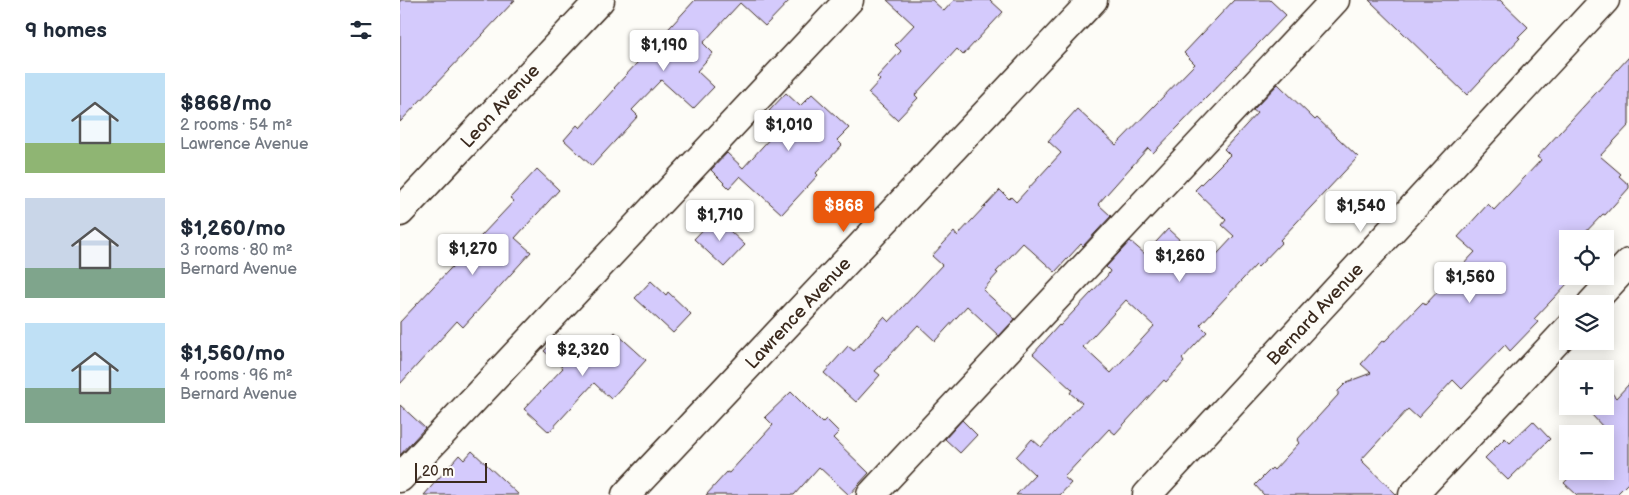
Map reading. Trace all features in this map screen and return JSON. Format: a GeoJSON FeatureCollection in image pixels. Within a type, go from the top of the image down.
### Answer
{"type":"FeatureCollection","features":[{"type":"Feature","properties":{"kind":"street","name":"Leon Avenue"},"geometry":{"type":"LineString","coordinates":[[400,212],[600,0]]}},
{"type":"Feature","properties":{"kind":"street"},"geometry":{"type":"LineString","coordinates":[[400,478],[849,0]]}},
{"type":"Feature","properties":{"kind":"street","name":"Lawrence Avenue"},"geometry":{"type":"LineString","coordinates":[[626,495],[1093,0]]}},
{"type":"Feature","properties":{"kind":"street"},"geometry":{"type":"LineString","coordinates":[[871,495],[1335,0]]}},
{"type":"Feature","properties":{"kind":"street","name":"Bernard Avenue"},"geometry":{"type":"LineString","coordinates":[[1147,495],[1606,0]]}},
{"type":"Feature","properties":{"kind":"street"},"geometry":{"type":"LineString","coordinates":[[1599,295],[1629,263]]}},
{"type":"Feature","properties":{"kind":"street"},"geometry":{"type":"LineString","coordinates":[[1413,495],[1559,339]]}},
{"type":"Feature","properties":{"kind":"building"},"geometry":{"type":"Polygon","coordinates":[[[400,0],[515,0],[400,122],[400,0]]]}},
{"type":"Feature","properties":{"kind":"building"},"geometry":{"type":"Polygon","coordinates":[[[695,0],[790,0],[765,26],[740,3],[703,43],[713,53],[697,71],[714,87],[693,109],[661,80],[632,110],[638,116],[592,166],[564,140],[577,125],[580,128],[695,0]]]}},
{"type":"Feature","properties":{"kind":"building"},"geometry":{"type":"Polygon","coordinates":[[[887,0],[932,0],[944,11],[954,0],[990,0],[1003,12],[963,55],[957,49],[915,95],[918,98],[897,120],[868,93],[880,80],[877,77],[901,51],[895,45],[914,25],[887,0]]]}},
{"type":"Feature","properties":{"kind":"building"},"geometry":{"type":"Polygon","coordinates":[[[1234,0],[1270,0],[1286,15],[1153,153],[1148,148],[1098,204],[1111,216],[1055,272],[1023,243],[996,272],[998,273],[983,290],[1015,319],[999,336],[967,306],[935,341],[918,325],[875,371],[880,375],[856,402],[824,373],[848,346],[854,351],[884,317],[889,322],[942,265],[932,256],[954,232],[957,236],[1000,190],[1009,199],[1011,197],[1016,202],[1061,153],[1048,141],[1077,109],[1116,145],[1195,64],[1184,53],[1234,0]]]}},
{"type":"Feature","properties":{"kind":"building"},"geometry":{"type":"Polygon","coordinates":[[[1369,0],[1500,0],[1528,27],[1467,95],[1369,0]]]}},
{"type":"Feature","properties":{"kind":"building"},"geometry":{"type":"Polygon","coordinates":[[[1629,57],[1629,125],[1600,156],[1621,174],[1619,176],[1629,185],[1629,188],[1605,215],[1603,214],[1588,230],[1559,230],[1559,285],[1566,285],[1534,319],[1538,322],[1510,351],[1505,345],[1462,389],[1453,380],[1418,418],[1408,409],[1361,460],[1397,495],[1264,495],[1255,485],[1272,468],[1274,470],[1299,443],[1297,440],[1338,395],[1338,391],[1347,382],[1371,373],[1361,364],[1423,302],[1425,305],[1475,252],[1458,237],[1488,204],[1494,210],[1541,160],[1537,157],[1629,57]]]}},
{"type":"Feature","properties":{"kind":"building"},"geometry":{"type":"Polygon","coordinates":[[[1278,84],[1315,120],[1317,118],[1358,157],[1280,240],[1282,242],[1258,267],[1256,265],[1200,325],[1207,332],[1182,359],[1184,362],[1166,382],[1164,380],[1115,434],[1109,429],[1064,477],[1071,483],[1060,495],[1016,495],[1035,475],[1016,457],[1032,439],[1041,447],[1082,403],[1070,393],[1072,390],[1033,354],[1107,276],[1110,271],[1106,267],[1130,241],[1145,254],[1168,229],[1207,265],[1234,236],[1222,225],[1226,220],[1195,190],[1230,155],[1224,149],[1257,113],[1253,110],[1278,84]],[[1126,300],[1083,347],[1111,373],[1154,326],[1126,300]]]}},
{"type":"Feature","properties":{"kind":"building"},"geometry":{"type":"Polygon","coordinates":[[[786,93],[800,106],[812,94],[849,128],[837,140],[842,145],[816,173],[818,175],[782,214],[740,176],[729,188],[711,170],[727,153],[743,168],[783,124],[769,111],[786,93]]]}},
{"type":"Feature","properties":{"kind":"building"},"geometry":{"type":"Polygon","coordinates":[[[537,169],[559,190],[515,238],[531,252],[463,327],[457,321],[400,384],[400,322],[514,201],[510,198],[537,169]]]}},
{"type":"Feature","properties":{"kind":"building"},"geometry":{"type":"Polygon","coordinates":[[[715,217],[745,245],[724,267],[694,239],[715,217]]]}},
{"type":"Feature","properties":{"kind":"building"},"geometry":{"type":"Polygon","coordinates":[[[651,281],[666,295],[668,292],[691,314],[673,333],[635,298],[651,281]]]}},
{"type":"Feature","properties":{"kind":"building"},"geometry":{"type":"Polygon","coordinates":[[[615,332],[646,360],[611,399],[594,383],[549,432],[524,409],[563,368],[544,351],[559,335],[588,362],[615,332]]]}},
{"type":"Feature","properties":{"kind":"building"},"geometry":{"type":"Polygon","coordinates":[[[1629,384],[1629,482],[1616,495],[1577,495],[1564,483],[1567,480],[1614,480],[1614,425],[1601,425],[1592,415],[1614,415],[1614,396],[1616,398],[1629,384]]]}},
{"type":"Feature","properties":{"kind":"building"},"geometry":{"type":"Polygon","coordinates":[[[791,392],[822,423],[826,419],[839,432],[833,438],[869,473],[849,495],[819,467],[794,495],[706,495],[773,425],[765,417],[791,392]]]}},
{"type":"Feature","properties":{"kind":"building"},"geometry":{"type":"Polygon","coordinates":[[[400,405],[425,428],[400,455],[400,405]]]}},
{"type":"Feature","properties":{"kind":"building"},"geometry":{"type":"Polygon","coordinates":[[[962,420],[977,435],[960,453],[945,439],[962,420]]]}},
{"type":"Feature","properties":{"kind":"building"},"geometry":{"type":"Polygon","coordinates":[[[1533,421],[1550,439],[1508,480],[1485,458],[1505,438],[1510,443],[1533,421]]]}},
{"type":"Feature","properties":{"kind":"building"},"geometry":{"type":"Polygon","coordinates":[[[472,451],[519,495],[424,495],[459,455],[464,460],[472,451]]]}}]}
